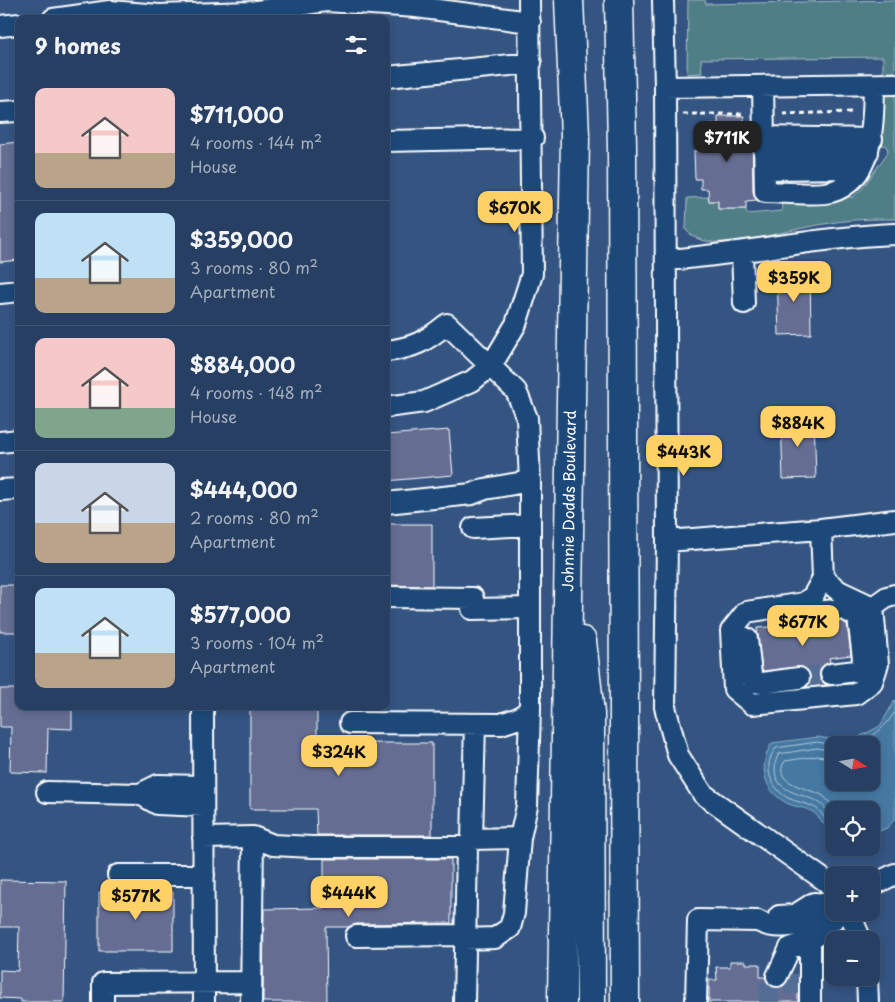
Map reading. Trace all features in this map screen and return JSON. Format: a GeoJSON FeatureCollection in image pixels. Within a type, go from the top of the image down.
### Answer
{"type":"FeatureCollection","features":[{"type":"Feature","properties":{"kind":"highway","name":"Johnnie Dodds Boulevard"},"geometry":{"type":"LineString","coordinates":[[562,1002],[575,136],[569,0]]}},
{"type":"Feature","properties":{"kind":"highway"},"geometry":{"type":"LineString","coordinates":[[619,0],[622,146],[626,1002]]}},
{"type":"Feature","properties":{"kind":"highway"},"geometry":{"type":"LineString","coordinates":[[570,523],[590,714],[591,1002]]}},
{"type":"Feature","properties":{"kind":"street"},"geometry":{"type":"LineString","coordinates":[[390,406],[424,402],[472,381],[491,366],[516,324],[532,274],[529,0]]}},
{"type":"Feature","properties":{"kind":"street"},"geometry":{"type":"LineString","coordinates":[[663,0],[667,446],[665,707],[678,755],[703,794],[825,881]]}},
{"type":"Feature","properties":{"kind":"street"},"geometry":{"type":"LineString","coordinates":[[82,15],[110,11],[159,15],[250,12],[326,1],[416,7],[530,22]]}},
{"type":"Feature","properties":{"kind":"street"},"geometry":{"type":"LineString","coordinates":[[0,26],[15,24]]}},
{"type":"Feature","properties":{"kind":"street"},"geometry":{"type":"LineString","coordinates":[[390,76],[531,63]]}},
{"type":"Feature","properties":{"kind":"street"},"geometry":{"type":"LineString","coordinates":[[665,87],[895,84]]}},
{"type":"Feature","properties":{"kind":"street"},"geometry":{"type":"LineString","coordinates":[[763,86],[765,192],[830,192],[841,187],[866,153],[874,85]]}},
{"type":"Feature","properties":{"kind":"street"},"geometry":{"type":"LineString","coordinates":[[0,112],[15,111]]}},
{"type":"Feature","properties":{"kind":"street"},"geometry":{"type":"LineString","coordinates":[[390,141],[532,138]]}},
{"type":"Feature","properties":{"kind":"street"},"geometry":{"type":"LineString","coordinates":[[764,153],[866,153]]}},
{"type":"Feature","properties":{"kind":"street"},"geometry":{"type":"LineString","coordinates":[[666,260],[742,252],[845,236],[895,234]]}},
{"type":"Feature","properties":{"kind":"street"},"geometry":{"type":"LineString","coordinates":[[742,252],[744,303]]}},
{"type":"Feature","properties":{"kind":"street"},"geometry":{"type":"LineString","coordinates":[[0,293],[15,291]]}},
{"type":"Feature","properties":{"kind":"street"},"geometry":{"type":"LineString","coordinates":[[356,936],[495,938],[510,928],[514,913],[520,838],[527,806],[530,709],[530,481],[527,418],[516,391],[447,324],[428,339],[408,349],[390,351]]}},
{"type":"Feature","properties":{"kind":"street"},"geometry":{"type":"LineString","coordinates":[[0,442],[15,440]]}},
{"type":"Feature","properties":{"kind":"street"},"geometry":{"type":"LineString","coordinates":[[667,446],[697,448]]}},
{"type":"Feature","properties":{"kind":"street"},"geometry":{"type":"LineString","coordinates":[[390,503],[472,494],[485,489],[530,481]]}},
{"type":"Feature","properties":{"kind":"street"},"geometry":{"type":"LineString","coordinates":[[0,490],[15,489]]}},
{"type":"Feature","properties":{"kind":"street"},"geometry":{"type":"LineString","coordinates":[[667,541],[821,529],[895,520]]}},
{"type":"Feature","properties":{"kind":"street"},"geometry":{"type":"LineString","coordinates":[[473,528],[530,525]]}},
{"type":"Feature","properties":{"kind":"street"},"geometry":{"type":"LineString","coordinates":[[821,529],[823,578],[812,596],[804,603],[746,612],[731,631],[734,689],[752,704],[856,694],[872,682],[878,664],[873,607]]}},
{"type":"Feature","properties":{"kind":"street"},"geometry":{"type":"LineString","coordinates":[[823,578],[839,591],[873,607]]}},
{"type":"Feature","properties":{"kind":"street"},"geometry":{"type":"LineString","coordinates":[[873,607],[887,597],[895,595]]}},
{"type":"Feature","properties":{"kind":"street"},"geometry":{"type":"LineString","coordinates":[[390,597],[530,608]]}},
{"type":"Feature","properties":{"kind":"street"},"geometry":{"type":"LineString","coordinates":[[746,612],[760,618],[844,609],[858,617],[863,658],[862,667],[856,671],[831,674]]}},
{"type":"Feature","properties":{"kind":"street"},"geometry":{"type":"LineString","coordinates":[[731,631],[747,639],[750,675],[754,682],[762,683],[799,678]]}},
{"type":"Feature","properties":{"kind":"street"},"geometry":{"type":"LineString","coordinates":[[350,723],[502,724],[519,718],[530,709]]}},
{"type":"Feature","properties":{"kind":"street"},"geometry":{"type":"LineString","coordinates":[[203,710],[204,992]]}},
{"type":"Feature","properties":{"kind":"street"},"geometry":{"type":"LineString","coordinates":[[464,1002],[465,937],[475,724]]}},
{"type":"Feature","properties":{"kind":"street"},"geometry":{"type":"LineString","coordinates":[[46,792],[140,794],[158,785],[203,796]]}},
{"type":"Feature","properties":{"kind":"street"},"geometry":{"type":"LineString","coordinates":[[203,838],[253,836],[273,845],[470,843],[520,838]]}},
{"type":"Feature","properties":{"kind":"street"},"geometry":{"type":"LineString","coordinates":[[103,1002],[103,983],[204,992],[251,992],[253,836]]}},
{"type":"Feature","properties":{"kind":"street"},"geometry":{"type":"LineString","coordinates":[[880,882],[895,874]]}},
{"type":"Feature","properties":{"kind":"street"},"geometry":{"type":"LineString","coordinates":[[118,875],[204,876]]}},
{"type":"Feature","properties":{"kind":"street"},"geometry":{"type":"LineString","coordinates":[[696,1002],[698,920],[758,921],[765,925],[798,926],[825,917]]}},
{"type":"Feature","properties":{"kind":"street"},"geometry":{"type":"LineString","coordinates":[[782,972],[790,948],[810,941],[830,921]]}},
{"type":"Feature","properties":{"kind":"street"},"geometry":{"type":"LineString","coordinates":[[846,921],[854,931]]}},
{"type":"Feature","properties":{"kind":"street"},"geometry":{"type":"LineString","coordinates":[[810,941],[810,1002]]}},
{"type":"Feature","properties":{"kind":"street"},"geometry":{"type":"LineString","coordinates":[[867,986],[868,1002]]}},
{"type":"Feature","properties":{"kind":"path"},"geometry":{"type":"LineString","coordinates":[[782,114],[855,112]]}},
{"type":"Feature","properties":{"kind":"path"},"geometry":{"type":"LineString","coordinates":[[665,114],[753,114]]}},
{"type":"Feature","properties":{"kind":"green space"},"geometry":{"type":"Polygon","coordinates":[[[688,0],[705,0],[706,4],[895,0],[895,72],[883,72],[883,57],[701,59],[702,73],[687,74],[688,0]]]}},
{"type":"Feature","properties":{"kind":"green space"},"geometry":{"type":"Polygon","coordinates":[[[895,94],[895,219],[838,222],[751,239],[724,242],[703,241],[694,237],[686,230],[687,198],[709,197],[709,201],[718,201],[718,209],[746,209],[747,214],[782,211],[781,198],[846,194],[852,198],[862,189],[888,152],[887,147],[881,144],[883,95],[895,94]]]}},
{"type":"Feature","properties":{"kind":"water"},"geometry":{"type":"Polygon","coordinates":[[[895,700],[895,819],[887,828],[880,831],[880,801],[825,801],[825,825],[811,811],[788,804],[778,797],[768,784],[764,768],[765,759],[772,743],[818,737],[825,738],[825,791],[880,791],[880,736],[861,736],[880,726],[895,700]]]}},
{"type":"Feature","properties":{"kind":"building"},"geometry":{"type":"Polygon","coordinates":[[[718,116],[744,116],[744,124],[752,124],[753,192],[757,200],[746,201],[746,209],[718,209],[718,201],[709,201],[708,189],[701,189],[701,179],[695,179],[694,151],[701,150],[701,138],[708,138],[708,124],[718,124],[718,116]]]}},
{"type":"Feature","properties":{"kind":"building"},"geometry":{"type":"Polygon","coordinates":[[[15,142],[15,260],[0,262],[0,144],[15,142]]]}},
{"type":"Feature","properties":{"kind":"building"},"geometry":{"type":"Polygon","coordinates":[[[810,271],[811,334],[779,335],[777,272],[810,271]]]}},
{"type":"Feature","properties":{"kind":"building"},"geometry":{"type":"Polygon","coordinates":[[[814,416],[816,478],[783,479],[781,417],[814,416]]]}},
{"type":"Feature","properties":{"kind":"building"},"geometry":{"type":"Polygon","coordinates":[[[449,430],[453,475],[390,481],[390,435],[449,430]]]}},
{"type":"Feature","properties":{"kind":"building"},"geometry":{"type":"Polygon","coordinates":[[[390,524],[432,524],[432,586],[390,585],[390,524]]]}},
{"type":"Feature","properties":{"kind":"building"},"geometry":{"type":"Polygon","coordinates":[[[0,585],[15,585],[15,632],[0,632],[0,585]]]}},
{"type":"Feature","properties":{"kind":"building"},"geometry":{"type":"Polygon","coordinates":[[[841,621],[847,624],[851,655],[829,658],[830,662],[824,665],[819,676],[826,685],[807,687],[811,676],[803,667],[762,671],[757,628],[841,621]]]}},
{"type":"Feature","properties":{"kind":"building"},"geometry":{"type":"Polygon","coordinates":[[[0,689],[15,689],[15,710],[72,710],[72,729],[48,728],[47,773],[10,772],[11,727],[0,727],[0,689]]]}},
{"type":"Feature","properties":{"kind":"building"},"geometry":{"type":"Polygon","coordinates":[[[250,710],[317,710],[317,743],[432,743],[432,835],[317,835],[316,809],[250,809],[250,710]]]}},
{"type":"Feature","properties":{"kind":"building"},"geometry":{"type":"Polygon","coordinates":[[[324,859],[451,859],[451,923],[356,924],[348,927],[326,927],[327,1002],[263,1002],[264,909],[324,908],[324,859]]]}},
{"type":"Feature","properties":{"kind":"building"},"geometry":{"type":"Polygon","coordinates":[[[0,880],[66,881],[64,1002],[21,1002],[21,999],[0,998],[0,970],[18,971],[19,927],[0,927],[0,880]]]}},
{"type":"Feature","properties":{"kind":"building"},"geometry":{"type":"Polygon","coordinates":[[[99,892],[173,892],[173,951],[99,951],[99,892]]]}},
{"type":"Feature","properties":{"kind":"building"},"geometry":{"type":"Polygon","coordinates":[[[730,961],[746,961],[746,964],[760,964],[760,977],[765,977],[772,987],[783,986],[790,977],[798,977],[798,1002],[709,1002],[709,980],[717,980],[716,967],[730,967],[730,961]]]}},
{"type":"Feature","properties":{"kind":"tunnel"},"geometry":{"type":"LineString","coordinates":[[799,678],[831,674]]}},
{"type":"Feature","properties":{"kind":"tunnel"},"geometry":{"type":"LineString","coordinates":[[794,974],[794,1002]]}},
{"type":"Feature","properties":{"kind":"tunnel"},"geometry":{"type":"LineString","coordinates":[[769,975],[769,1002]]}}]}
